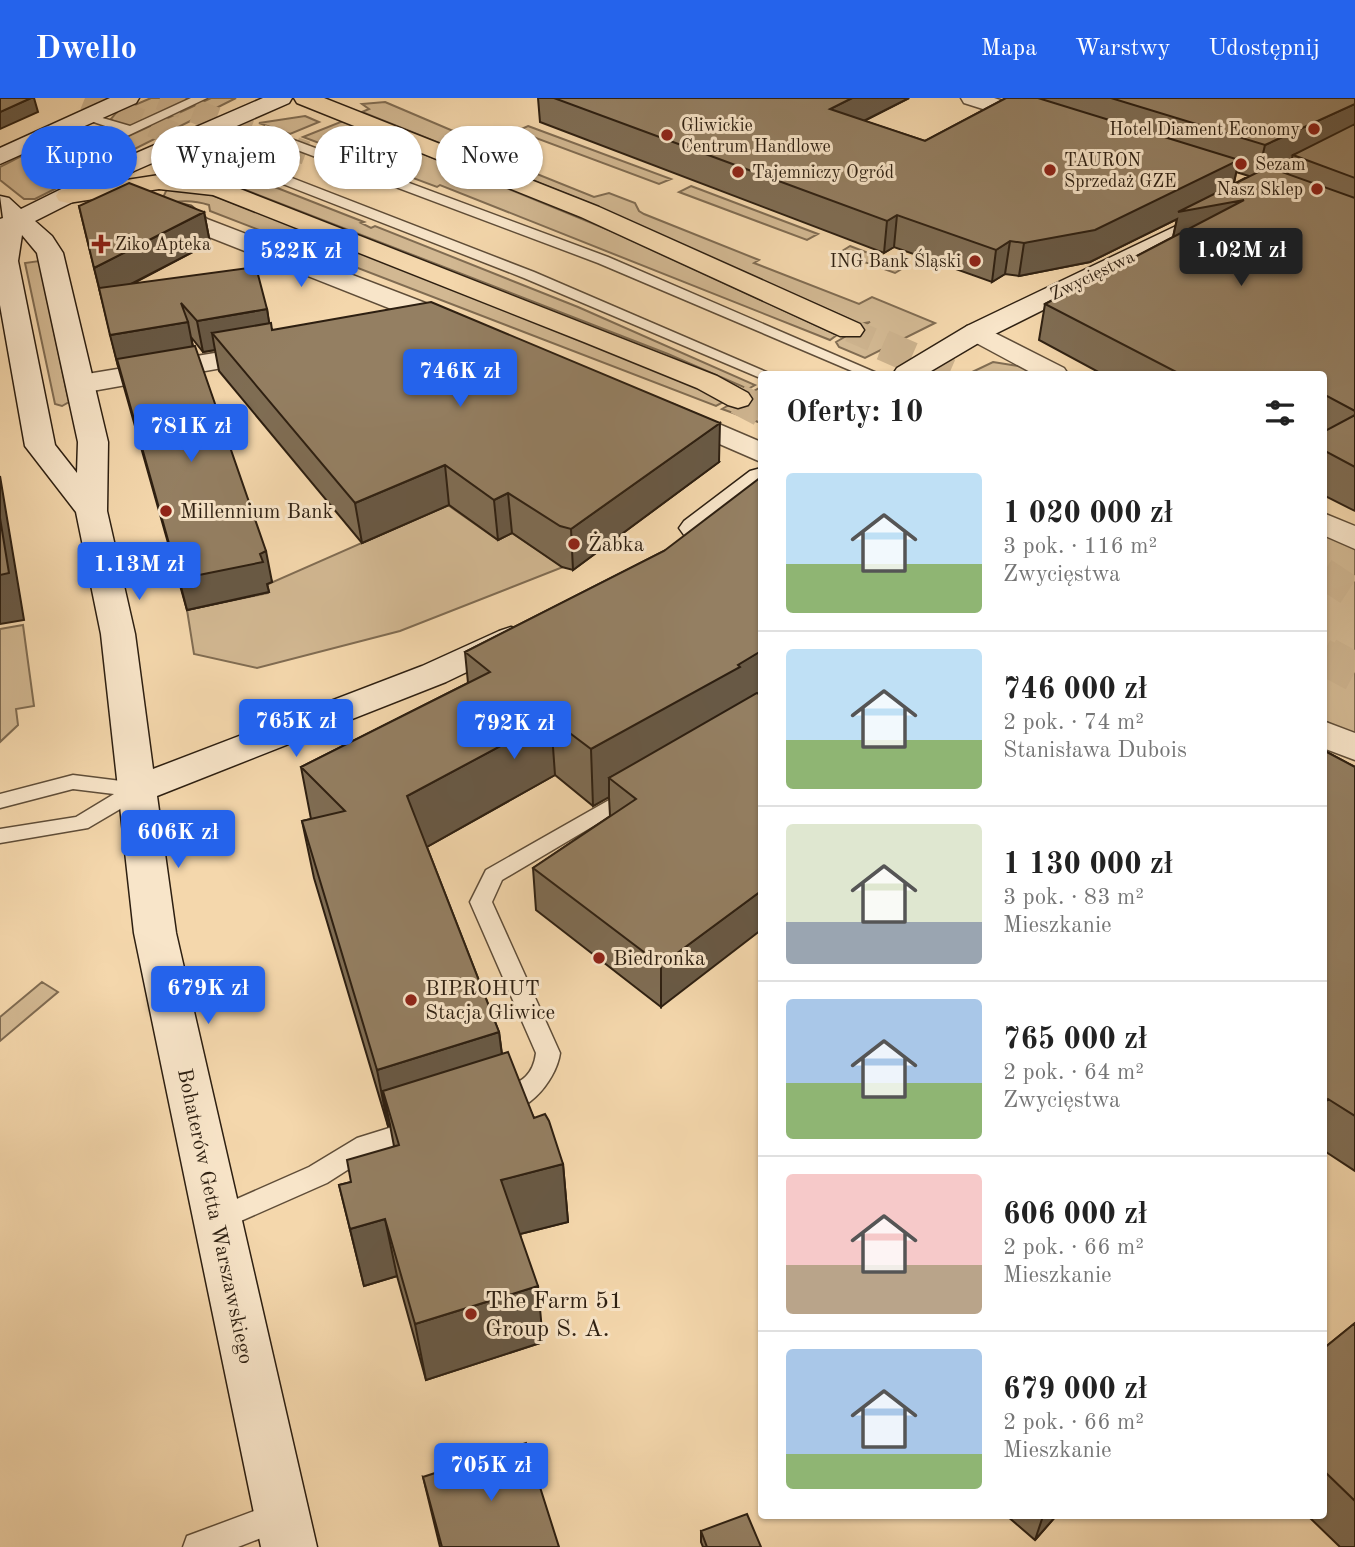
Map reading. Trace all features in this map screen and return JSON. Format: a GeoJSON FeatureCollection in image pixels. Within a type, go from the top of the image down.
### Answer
{"type":"FeatureCollection","features":[{"type":"Feature","properties":{"kind":"main road"},"geometry":{"type":"LineString","coordinates":[[0,157],[128,98]]}},
{"type":"Feature","properties":{"kind":"main road"},"geometry":{"type":"LineString","coordinates":[[5,218],[68,196],[142,158],[281,98]]}},
{"type":"Feature","properties":{"kind":"main road"},"geometry":{"type":"LineString","coordinates":[[305,98],[590,212],[850,330]]}},
{"type":"Feature","properties":{"kind":"main road"},"geometry":{"type":"LineString","coordinates":[[972,98],[1068,128]]}},
{"type":"Feature","properties":{"kind":"main road"},"geometry":{"type":"LineString","coordinates":[[0,143],[82,117]]}},
{"type":"Feature","properties":{"kind":"main road"},"geometry":{"type":"LineString","coordinates":[[68,196],[159,182],[217,188],[594,336],[707,382],[738,399]]}},
{"type":"Feature","properties":{"kind":"main road","name":"Zwycięstwa"},"geometry":{"type":"LineString","coordinates":[[912,371],[977,332],[1238,203]]}},
{"type":"Feature","properties":{"kind":"main road"},"geometry":{"type":"LineString","coordinates":[[182,211],[198,224],[484,337]]}},
{"type":"Feature","properties":{"kind":"main road","name":"Bohaterów Getta Warszawskiego"},"geometry":{"type":"LineString","coordinates":[[5,218],[43,241],[50,253],[81,384],[93,442],[91,511],[118,634],[155,933],[286,1532]]}},
{"type":"Feature","properties":{"kind":"main road","name":"Bohaterów Getta Warszawskiego"},"geometry":{"type":"LineString","coordinates":[[5,218],[5,261],[40,446],[91,511]]}},
{"type":"Feature","properties":{"kind":"main road"},"geometry":{"type":"LineString","coordinates":[[392,330],[446,321]]}},
{"type":"Feature","properties":{"kind":"main road"},"geometry":{"type":"LineString","coordinates":[[977,332],[1048,371]]}},
{"type":"Feature","properties":{"kind":"main road"},"geometry":{"type":"LineString","coordinates":[[81,384],[297,347]]}},
{"type":"Feature","properties":{"kind":"main road"},"geometry":{"type":"LineString","coordinates":[[0,397],[30,401]]}},
{"type":"Feature","properties":{"kind":"main road"},"geometry":{"type":"LineString","coordinates":[[648,403],[758,452]]}},
{"type":"Feature","properties":{"kind":"main road"},"geometry":{"type":"LineString","coordinates":[[667,549],[758,479]]}},
{"type":"Feature","properties":{"kind":"main road"},"geometry":{"type":"LineString","coordinates":[[1327,524],[1355,539]]}},
{"type":"Feature","properties":{"kind":"main road"},"geometry":{"type":"LineString","coordinates":[[137,790],[434,674],[541,624]]}},
{"type":"Feature","properties":{"kind":"main road"},"geometry":{"type":"LineString","coordinates":[[1327,735],[1355,748]]}},
{"type":"Feature","properties":{"kind":"lane"},"geometry":{"type":"LineString","coordinates":[[137,127],[201,98]]}},
{"type":"Feature","properties":{"kind":"lane"},"geometry":{"type":"LineString","coordinates":[[82,117],[115,126]]}},
{"type":"Feature","properties":{"kind":"lane"},"geometry":{"type":"LineString","coordinates":[[300,147],[603,260],[864,371]]}},
{"type":"Feature","properties":{"kind":"lane"},"geometry":{"type":"LineString","coordinates":[[142,158],[151,155]]}},
{"type":"Feature","properties":{"kind":"lane"},"geometry":{"type":"LineString","coordinates":[[300,186],[529,275],[758,372]]}},
{"type":"Feature","properties":{"kind":"lane"},"geometry":{"type":"LineString","coordinates":[[816,351],[828,361],[827,371]]}},
{"type":"Feature","properties":{"kind":"lane"},"geometry":{"type":"LineString","coordinates":[[483,1110],[525,1093],[539,1082],[547,1068],[548,1053],[481,902],[486,889],[494,875],[657,780]]}},
{"type":"Feature","properties":{"kind":"lane"},"geometry":{"type":"LineString","coordinates":[[0,801],[73,782],[137,790]]}},
{"type":"Feature","properties":{"kind":"lane"},"geometry":{"type":"LineString","coordinates":[[0,836],[81,823],[137,790]]}},
{"type":"Feature","properties":{"kind":"lane"},"geometry":{"type":"LineString","coordinates":[[216,1220],[318,1175],[366,1145],[434,1124]]}},
{"type":"Feature","properties":{"kind":"lane"},"geometry":{"type":"LineString","coordinates":[[198,1547],[286,1532]]}},
{"type":"Feature","properties":{"kind":"shaded area"},"geometry":{"type":"Polygon","coordinates":[[[151,98],[192,98],[141,121],[120,123],[110,120],[116,113],[151,98]]]}},
{"type":"Feature","properties":{"kind":"shaded area"},"geometry":{"type":"Polygon","coordinates":[[[211,98],[236,98],[180,126],[151,126],[151,141],[137,148],[137,132],[211,98]]]}},
{"type":"Feature","properties":{"kind":"shaded area"},"geometry":{"type":"Polygon","coordinates":[[[385,102],[441,126],[436,126],[436,142],[422,136],[422,126],[397,126],[362,112],[369,109],[362,104],[385,102]]]}},
{"type":"Feature","properties":{"kind":"shaded area"},"geometry":{"type":"Polygon","coordinates":[[[305,116],[319,122],[300,130],[300,126],[267,126],[259,123],[305,116]]]}},
{"type":"Feature","properties":{"kind":"shaded area"},"geometry":{"type":"Polygon","coordinates":[[[343,121],[355,126],[330,126],[343,121]]]}},
{"type":"Feature","properties":{"kind":"shaded area"},"geometry":{"type":"Polygon","coordinates":[[[543,132],[671,179],[659,184],[543,141],[543,132]]]}},
{"type":"Feature","properties":{"kind":"shaded area"},"geometry":{"type":"Polygon","coordinates":[[[314,133],[314,141],[303,137],[314,133]]]}},
{"type":"Feature","properties":{"kind":"shaded area"},"geometry":{"type":"Polygon","coordinates":[[[422,153],[436,159],[436,187],[422,181],[422,153]]]}},
{"type":"Feature","properties":{"kind":"shaded area"},"geometry":{"type":"Polygon","coordinates":[[[21,156],[21,189],[55,189],[35,199],[24,199],[0,180],[0,167],[21,156]]]}},
{"type":"Feature","properties":{"kind":"shaded area"},"geometry":{"type":"Polygon","coordinates":[[[543,176],[594,197],[609,193],[635,203],[644,214],[759,260],[754,263],[859,304],[872,297],[935,323],[865,358],[839,347],[836,342],[870,322],[860,324],[543,185],[543,176]]]}},
{"type":"Feature","properties":{"kind":"shaded area"},"geometry":{"type":"Polygon","coordinates":[[[691,186],[818,234],[807,240],[679,192],[691,186]]]}},
{"type":"Feature","properties":{"kind":"shaded area"},"geometry":{"type":"Polygon","coordinates":[[[167,189],[212,195],[587,340],[727,400],[716,406],[210,211],[209,205],[184,201],[159,206],[167,189]]]}},
{"type":"Feature","properties":{"kind":"shaded area"},"geometry":{"type":"Polygon","coordinates":[[[242,189],[280,189],[364,222],[361,223],[371,228],[375,226],[578,307],[755,385],[748,389],[668,354],[242,189]]]}},
{"type":"Feature","properties":{"kind":"shaded area"},"geometry":{"type":"Polygon","coordinates":[[[450,189],[509,189],[616,233],[837,335],[830,340],[450,189]]]}},
{"type":"Feature","properties":{"kind":"shaded area"},"geometry":{"type":"Polygon","coordinates":[[[850,246],[905,267],[895,273],[839,253],[850,246]]]}},
{"type":"Feature","properties":{"kind":"shaded area"},"geometry":{"type":"Polygon","coordinates":[[[39,261],[69,402],[62,406],[55,404],[25,263],[39,261]]]}},
{"type":"Feature","properties":{"kind":"shaded area"},"geometry":{"type":"Polygon","coordinates":[[[993,362],[1032,371],[974,371],[993,362]]]}},
{"type":"Feature","properties":{"kind":"shaded area"},"geometry":{"type":"Polygon","coordinates":[[[758,389],[758,422],[722,409],[758,389]]]}},
{"type":"Feature","properties":{"kind":"shaded area"},"geometry":{"type":"Polygon","coordinates":[[[435,496],[498,540],[512,533],[563,567],[400,631],[257,668],[194,654],[187,610],[268,593],[266,585],[405,524],[435,496]]]}},
{"type":"Feature","properties":{"kind":"shaded area"},"geometry":{"type":"Polygon","coordinates":[[[1327,530],[1355,545],[1355,736],[1327,722],[1327,530]]]}},
{"type":"Feature","properties":{"kind":"shaded area"},"geometry":{"type":"Polygon","coordinates":[[[23,625],[34,706],[16,709],[18,725],[0,742],[0,629],[23,625]]]}},
{"type":"Feature","properties":{"kind":"shaded area"},"geometry":{"type":"Polygon","coordinates":[[[42,982],[58,992],[0,1041],[0,1017],[42,982]]]}},
{"type":"Feature","properties":{"kind":"building"},"geometry":{"type":"Polygon","coordinates":[[[0,98],[31,98],[0,112],[0,98]]]}},
{"type":"Feature","properties":{"kind":"building"},"geometry":{"type":"Polygon","coordinates":[[[554,98],[852,98],[830,109],[925,141],[1006,98],[1038,98],[1239,160],[1095,230],[1024,243],[1010,241],[996,250],[897,215],[887,221],[554,98]]]}},
{"type":"Feature","properties":{"kind":"building"},"geometry":{"type":"Polygon","coordinates":[[[1111,98],[1355,98],[1355,104],[1265,145],[1111,98]]]}},
{"type":"Feature","properties":{"kind":"building"},"geometry":{"type":"Polygon","coordinates":[[[1355,124],[1355,178],[1293,155],[1355,124]]]}},
{"type":"Feature","properties":{"kind":"building"},"geometry":{"type":"Polygon","coordinates":[[[1268,167],[1355,198],[1355,411],[1327,396],[1327,371],[1174,371],[1045,304],[1244,200],[1178,212],[1268,167]]]}},
{"type":"Feature","properties":{"kind":"building"},"geometry":{"type":"Polygon","coordinates":[[[137,186],[204,212],[94,268],[79,206],[116,189],[137,189],[137,186]]]}},
{"type":"Feature","properties":{"kind":"building"},"geometry":{"type":"Polygon","coordinates":[[[256,267],[267,309],[197,321],[181,303],[188,322],[110,335],[99,288],[256,267]]]}},
{"type":"Feature","properties":{"kind":"building"},"geometry":{"type":"Polygon","coordinates":[[[431,302],[720,423],[571,529],[560,526],[508,493],[494,500],[445,465],[355,503],[212,333],[271,323],[272,330],[431,302]]]}},
{"type":"Feature","properties":{"kind":"building"},"geometry":{"type":"Polygon","coordinates":[[[195,346],[266,551],[260,554],[263,562],[179,579],[117,359],[195,346]]]}},
{"type":"Feature","properties":{"kind":"building"},"geometry":{"type":"Polygon","coordinates":[[[1355,415],[1355,467],[1327,452],[1327,430],[1355,415]]]}},
{"type":"Feature","properties":{"kind":"building"},"geometry":{"type":"Polygon","coordinates":[[[758,479],[758,653],[738,665],[740,667],[591,749],[551,719],[407,796],[499,1032],[377,1070],[302,821],[345,811],[301,767],[490,672],[465,652],[664,551],[758,479]]]}},
{"type":"Feature","properties":{"kind":"building"},"geometry":{"type":"Polygon","coordinates":[[[0,518],[9,573],[0,575],[0,518]]]}},
{"type":"Feature","properties":{"kind":"building"},"geometry":{"type":"Polygon","coordinates":[[[758,694],[758,893],[661,965],[533,868],[636,799],[609,778],[758,694]]]}},
{"type":"Feature","properties":{"kind":"building"},"geometry":{"type":"Polygon","coordinates":[[[1327,752],[1355,767],[1355,1116],[1328,1099],[1327,752]]]}},
{"type":"Feature","properties":{"kind":"building"},"geometry":{"type":"Polygon","coordinates":[[[508,1052],[534,1118],[545,1114],[549,1121],[563,1164],[501,1180],[538,1286],[415,1324],[385,1219],[350,1229],[339,1185],[351,1182],[347,1160],[399,1145],[383,1091],[508,1052]]]}},
{"type":"Feature","properties":{"kind":"building"},"geometry":{"type":"Polygon","coordinates":[[[1355,1323],[1355,1501],[1327,1474],[1327,1346],[1355,1323]]]}},
{"type":"Feature","properties":{"kind":"building"},"geometry":{"type":"Polygon","coordinates":[[[526,1443],[559,1547],[442,1547],[423,1477],[526,1443]]]}},
{"type":"Feature","properties":{"kind":"building"},"geometry":{"type":"Polygon","coordinates":[[[747,1514],[761,1547],[707,1547],[701,1531],[747,1514]]]}},
{"type":"Feature","properties":{"kind":"tunnel"},"geometry":{"type":"LineString","coordinates":[[85,98],[154,126]]}},
{"type":"Feature","properties":{"kind":"tunnel"},"geometry":{"type":"LineString","coordinates":[[160,98],[306,153]]}},
{"type":"Feature","properties":{"kind":"tunnel"},"geometry":{"type":"LineString","coordinates":[[850,330],[887,346]]}},
{"type":"Feature","properties":{"kind":"tunnel"},"geometry":{"type":"LineString","coordinates":[[883,345],[942,371]]}},
{"type":"Feature","properties":{"kind":"tunnel"},"geometry":{"type":"LineString","coordinates":[[738,399],[758,409]]}},
{"type":"Feature","properties":{"kind":"tunnel"},"geometry":{"type":"LineString","coordinates":[[1327,576],[1355,594]]}},
{"type":"Feature","properties":{"kind":"tunnel"},"geometry":{"type":"LineString","coordinates":[[1327,656],[1331,658]]}},
{"type":"Feature","properties":{"kind":"tunnel"},"geometry":{"type":"LineString","coordinates":[[1327,657],[1355,672]]}},
{"type":"Feature","properties":{"kind":"place","name":"Hotel Diament Economy"},"geometry":{"type":"Point","coordinates":[1314,129]}},
{"type":"Feature","properties":{"kind":"place","name":"Gliwickie Centrum Handlowe"},"geometry":{"type":"Point","coordinates":[667,135]}},
{"type":"Feature","properties":{"kind":"place","name":"Sezam"},"geometry":{"type":"Point","coordinates":[1241,164]}},
{"type":"Feature","properties":{"kind":"place","name":"TAURON Sprzedaż GZE"},"geometry":{"type":"Point","coordinates":[1050,170]}},
{"type":"Feature","properties":{"kind":"place","name":"Tajemniczy Ogród"},"geometry":{"type":"Point","coordinates":[738,172]}},
{"type":"Feature","properties":{"kind":"place","name":"Nasz Sklep"},"geometry":{"type":"Point","coordinates":[1317,189]}},
{"type":"Feature","properties":{"kind":"place","name":"Ziko Apteka"},"geometry":{"type":"Point","coordinates":[101,244]}},
{"type":"Feature","properties":{"kind":"place","name":"ING Bank Śląski"},"geometry":{"type":"Point","coordinates":[975,261]}},
{"type":"Feature","properties":{"kind":"place","name":"Millennium Bank"},"geometry":{"type":"Point","coordinates":[166,511]}},
{"type":"Feature","properties":{"kind":"place","name":"Żabka"},"geometry":{"type":"Point","coordinates":[574,544]}},
{"type":"Feature","properties":{"kind":"place","name":"Biedronka"},"geometry":{"type":"Point","coordinates":[599,958]}},
{"type":"Feature","properties":{"kind":"place","name":"BIPROHUT Stacja Gliwice"},"geometry":{"type":"Point","coordinates":[411,1000]}},
{"type":"Feature","properties":{"kind":"place","name":"The Farm 51 Group S. A."},"geometry":{"type":"Point","coordinates":[471,1314]}}]}
